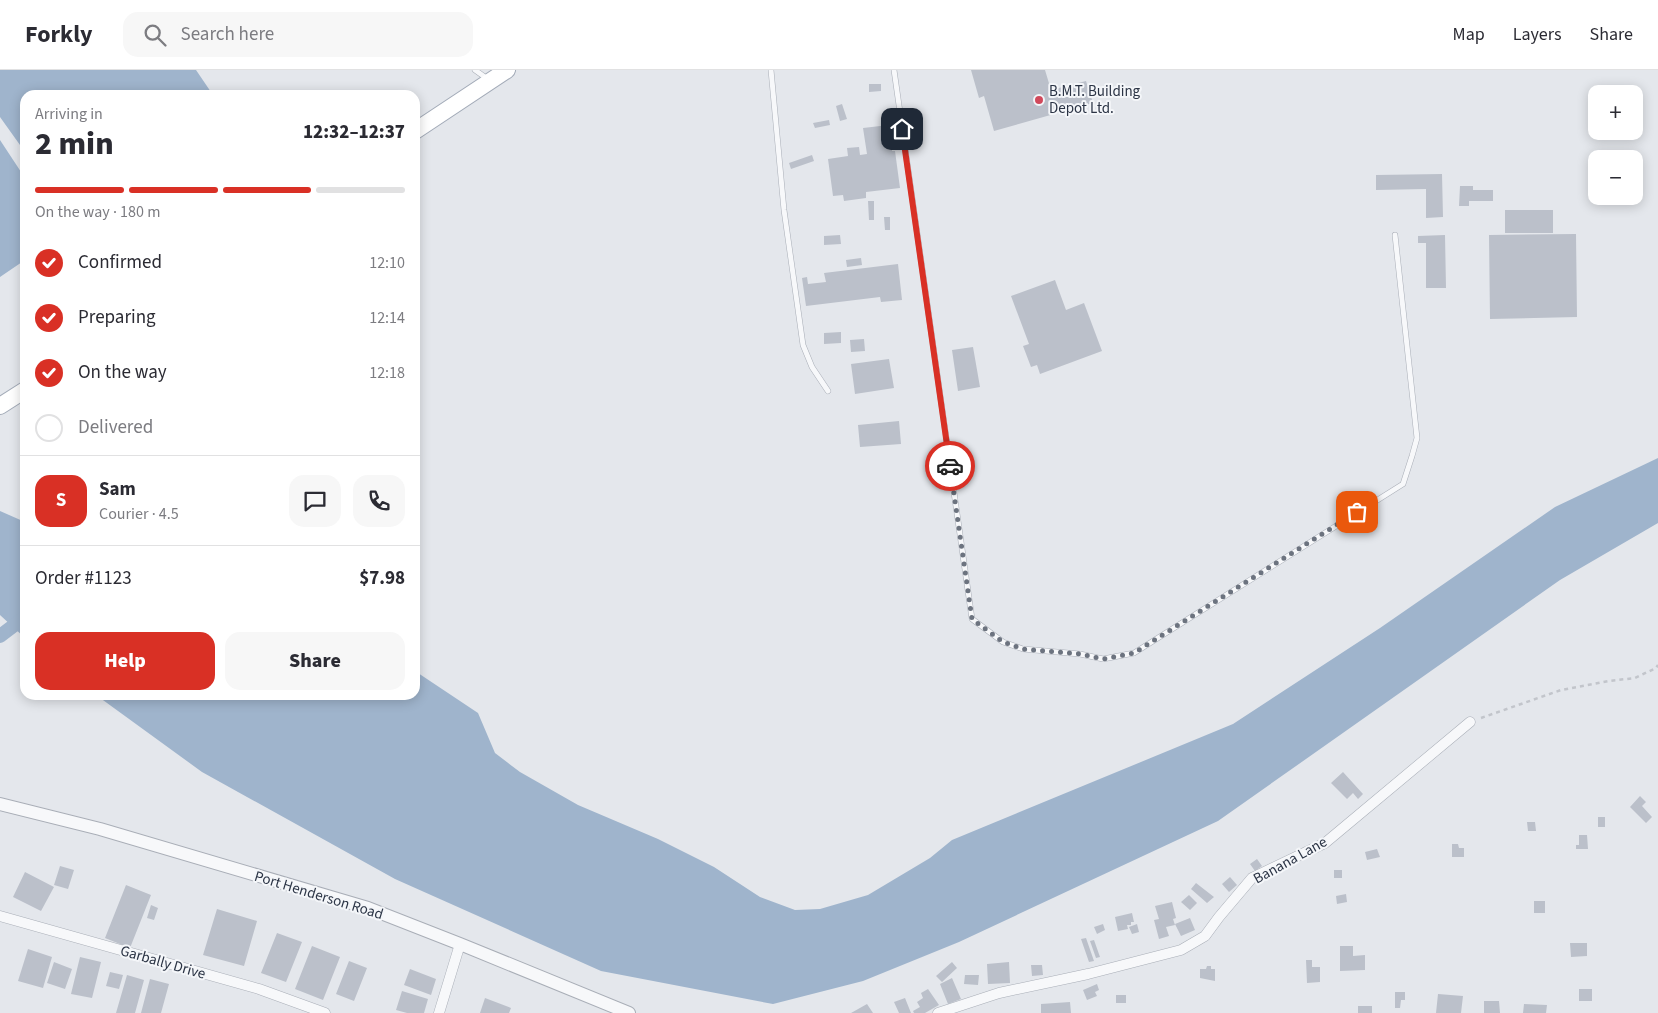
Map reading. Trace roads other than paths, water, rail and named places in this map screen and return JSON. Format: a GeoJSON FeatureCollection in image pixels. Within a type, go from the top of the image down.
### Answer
{"type":"FeatureCollection","features":[{"type":"Feature","properties":{"kind":"main road"},"geometry":{"type":"LineString","coordinates":[[420,128],[507,70]]}},
{"type":"Feature","properties":{"kind":"main road"},"geometry":{"type":"LineString","coordinates":[[0,406],[20,393]]}},
{"type":"Feature","properties":{"kind":"street","name":"Banana Lane"},"geometry":{"type":"LineString","coordinates":[[938,1013],[999,993],[1088,974],[1181,950],[1205,936],[1252,878],[1325,842],[1470,722]]}},
{"type":"Feature","properties":{"kind":"street","name":"Port Henderson Road"},"geometry":{"type":"LineString","coordinates":[[1,805],[100,829],[368,908],[629,1013]]}},
{"type":"Feature","properties":{"kind":"street","name":"Garbally Drive"},"geometry":{"type":"LineString","coordinates":[[0,916],[259,989],[325,1013]]}},
{"type":"Feature","properties":{"kind":"street"},"geometry":{"type":"LineString","coordinates":[[440,1013],[460,944]]}},
{"type":"Feature","properties":{"kind":"lane"},"geometry":{"type":"LineString","coordinates":[[475,70],[490,81]]}},
{"type":"Feature","properties":{"kind":"lane"},"geometry":{"type":"LineString","coordinates":[[771,70],[784,210],[803,345],[812,368],[828,391]]}},
{"type":"Feature","properties":{"kind":"lane"},"geometry":{"type":"LineString","coordinates":[[894,70],[972,619],[1003,642],[1023,649],[1080,654],[1103,659],[1134,653],[1402,484],[1417,438],[1395,235]]}},
{"type":"Feature","properties":{"kind":"water"},"geometry":{"type":"Polygon","coordinates":[[[0,70],[196,70],[210,90],[20,90],[20,145],[0,117],[0,70]]]}},
{"type":"Feature","properties":{"kind":"water"},"geometry":{"type":"Polygon","coordinates":[[[0,140],[20,170],[20,263],[0,277],[0,140]]]}},
{"type":"Feature","properties":{"kind":"water"},"geometry":{"type":"Polygon","coordinates":[[[1658,458],[1658,523],[1560,580],[1218,821],[959,942],[863,981],[773,1004],[601,971],[395,879],[202,772],[103,700],[420,700],[420,674],[478,713],[495,753],[520,772],[578,805],[658,839],[714,867],[760,897],[795,910],[820,909],[868,895],[930,858],[952,840],[1233,724],[1380,628],[1555,507],[1658,458]]]}},
{"type":"Feature","properties":{"kind":"water"},"geometry":{"type":"Polygon","coordinates":[[[0,511],[20,520],[20,633],[0,615],[0,511]]]}},
{"type":"Feature","properties":{"kind":"waterway"},"geometry":{"type":"LineString","coordinates":[[0,636],[20,621]]}},
{"type":"Feature","properties":{"kind":"place","name":"B.M.T. Building Depot Ltd."},"geometry":{"type":"Point","coordinates":[1039,100]}}]}
